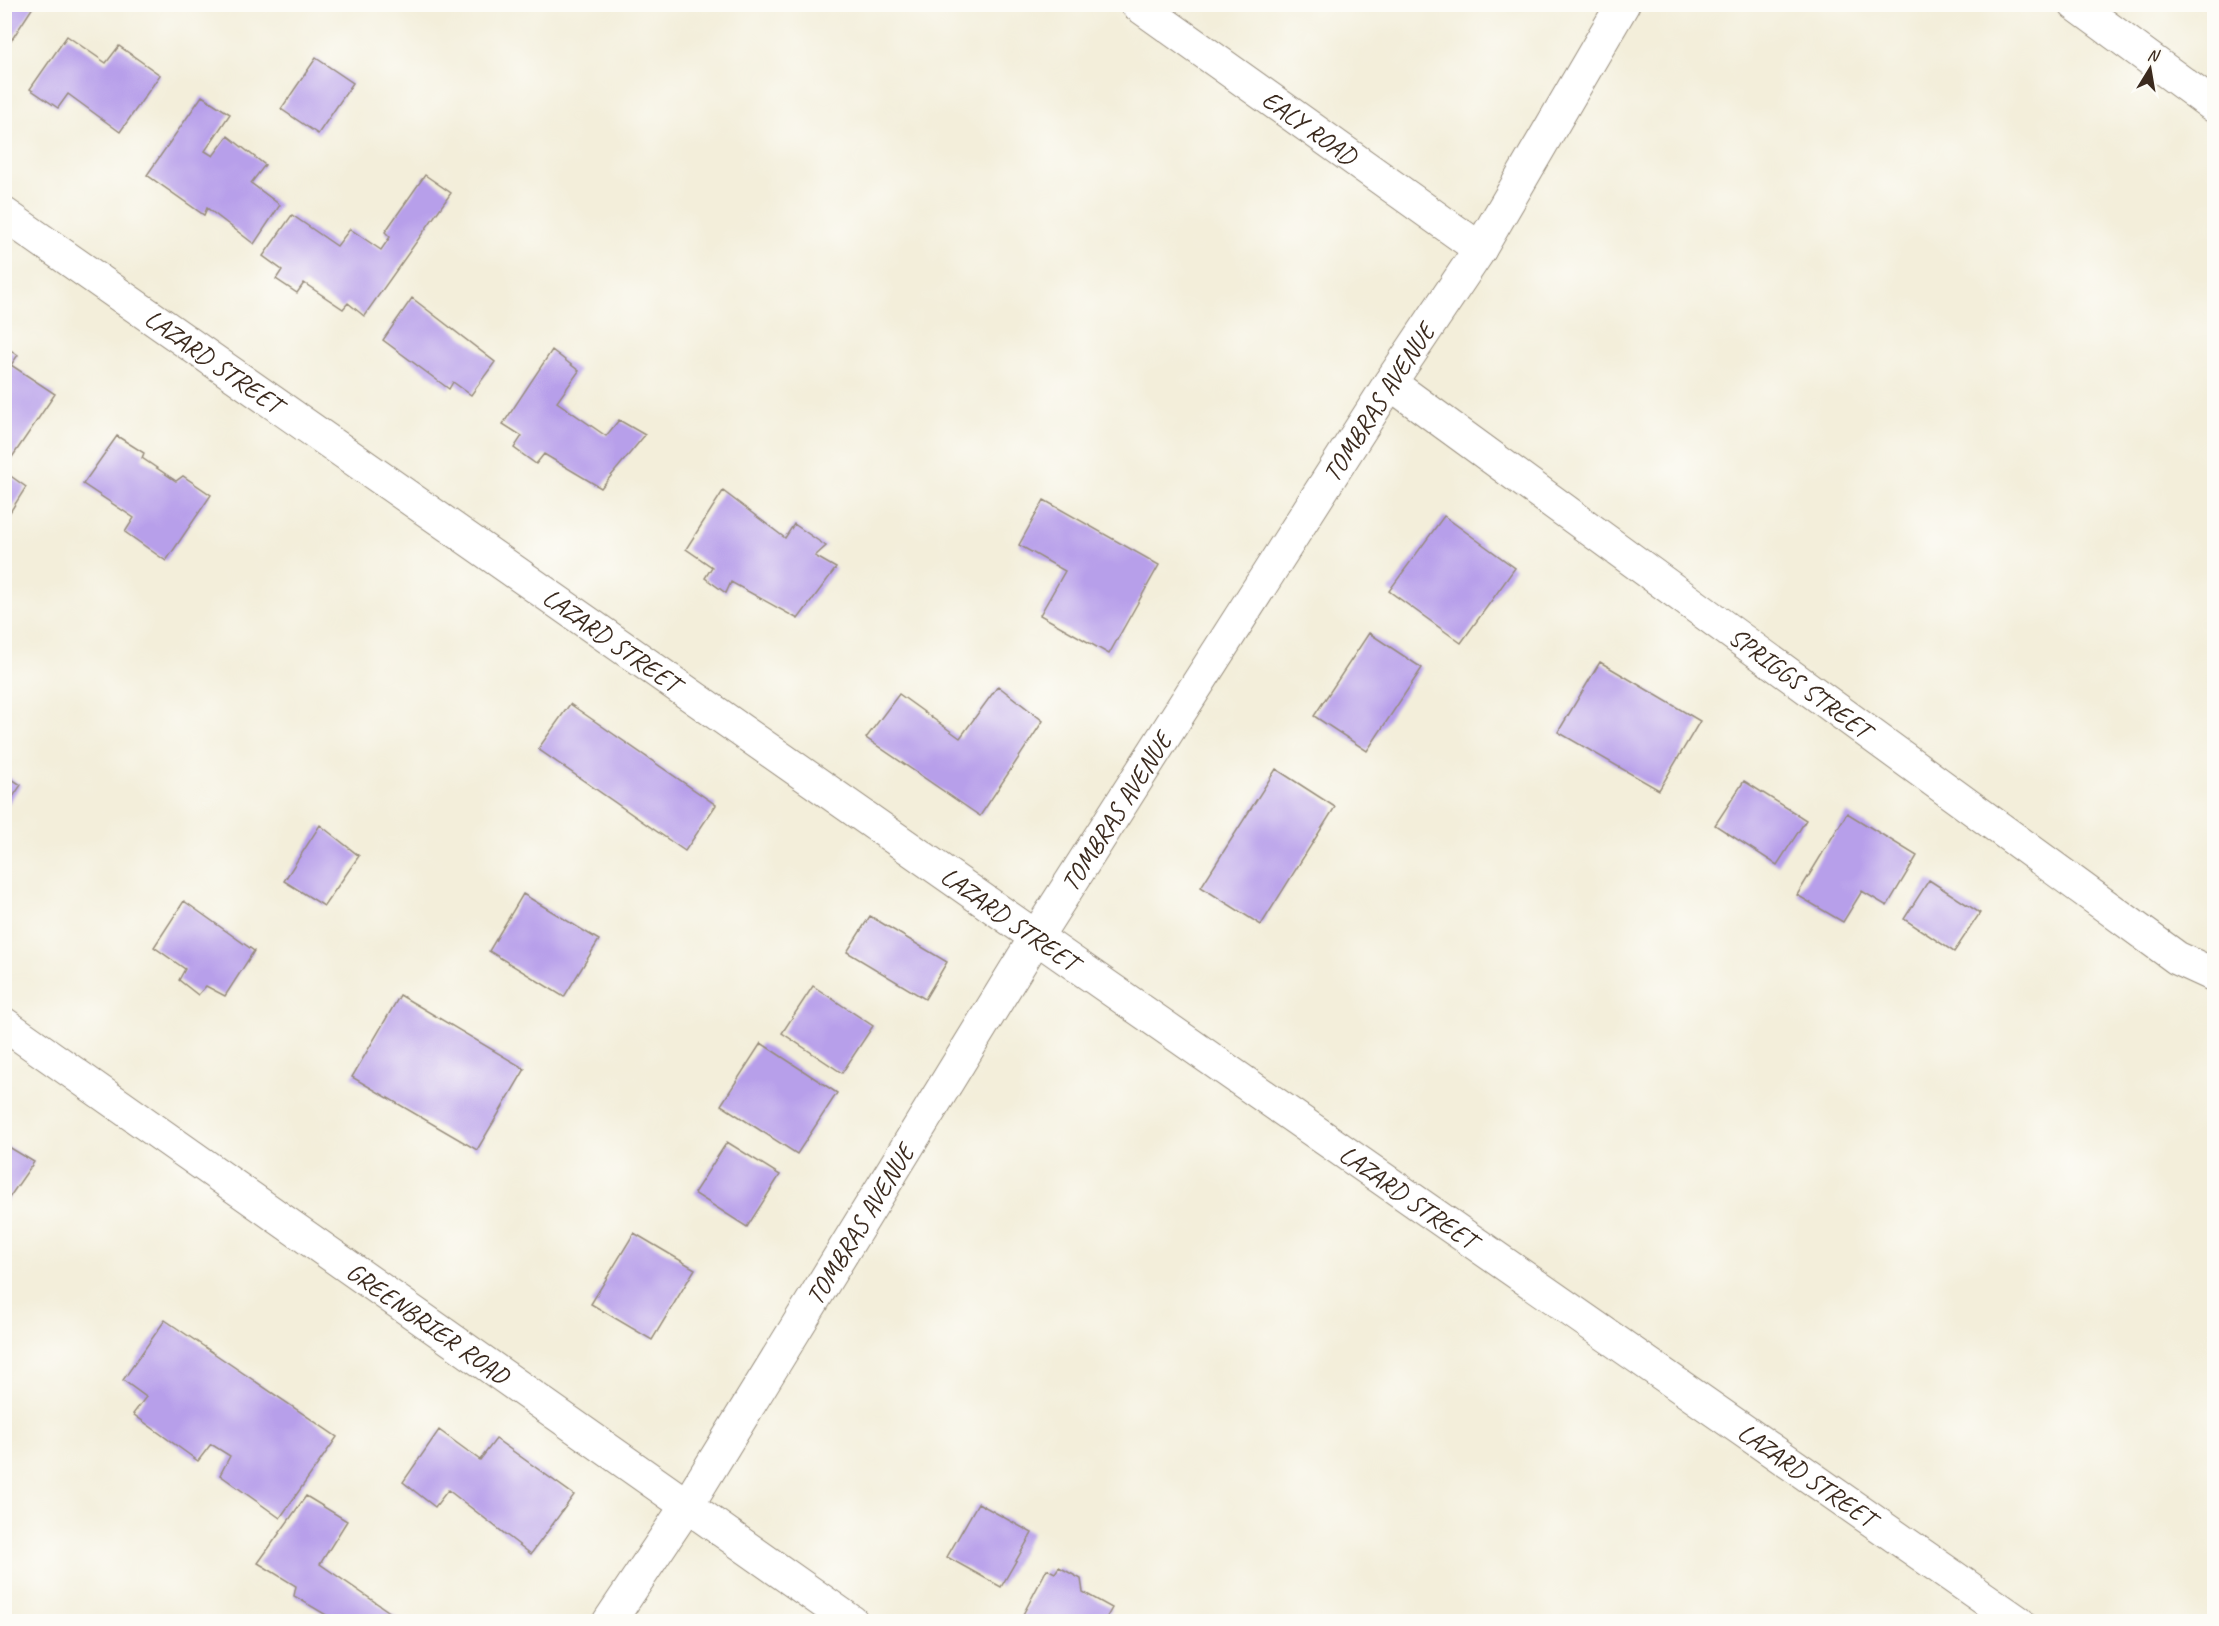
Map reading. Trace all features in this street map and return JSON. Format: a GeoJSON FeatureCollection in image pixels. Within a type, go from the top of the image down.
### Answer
{"type":"FeatureCollection","features":[{"type":"Feature","properties":{"kind":"street","name":"EALY ROAD"},"geometry":{"type":"LineString","coordinates":[[1137,4],[1480,249]]}},
{"type":"Feature","properties":{"kind":"street","name":"TOMBRAS AVENUE"},"geometry":{"type":"LineString","coordinates":[[609,1622],[688,1504],[1036,937],[1390,383],[1480,249],[1623,4]]}},
{"type":"Feature","properties":{"kind":"street"},"geometry":{"type":"LineString","coordinates":[[2075,4],[2214,106]]}},
{"type":"Feature","properties":{"kind":"street","name":"LAZARD STREET"},"geometry":{"type":"LineString","coordinates":[[4,214],[2018,1622]]}},
{"type":"Feature","properties":{"kind":"street","name":"SPRIGGS STREET"},"geometry":{"type":"LineString","coordinates":[[1390,383],[2177,958],[2214,975]]}},
{"type":"Feature","properties":{"kind":"street","name":"GREENBRIER ROAD"},"geometry":{"type":"LineString","coordinates":[[4,1024],[688,1504],[852,1622]]}},
{"type":"Feature","properties":{"kind":"building"},"geometry":{"type":"Polygon","coordinates":[[[5,4],[35,4],[5,50],[5,4]]]}},
{"type":"Feature","properties":{"kind":"building"},"geometry":{"type":"Polygon","coordinates":[[[67,36],[106,63],[119,46],[160,75],[120,132],[68,94],[58,108],[30,89],[67,36]]]}},
{"type":"Feature","properties":{"kind":"building"},"geometry":{"type":"Polygon","coordinates":[[[316,58],[353,83],[318,134],[281,109],[316,58]]]}},
{"type":"Feature","properties":{"kind":"building"},"geometry":{"type":"Polygon","coordinates":[[[202,96],[230,114],[205,151],[213,156],[228,136],[265,165],[251,183],[280,205],[254,244],[207,208],[204,215],[147,175],[202,96]]]}},
{"type":"Feature","properties":{"kind":"building"},"geometry":{"type":"Polygon","coordinates":[[[425,175],[451,193],[364,316],[348,303],[343,309],[304,283],[297,293],[276,279],[282,270],[263,256],[292,215],[337,246],[350,229],[381,250],[390,237],[385,232],[425,175]]]}},
{"type":"Feature","properties":{"kind":"building"},"geometry":{"type":"Polygon","coordinates":[[[412,298],[495,362],[471,395],[453,382],[449,389],[383,340],[412,298]]]}},
{"type":"Feature","properties":{"kind":"building"},"geometry":{"type":"Polygon","coordinates":[[[4,346],[18,355],[11,365],[55,394],[4,469],[4,346]]]}},
{"type":"Feature","properties":{"kind":"building"},"geometry":{"type":"Polygon","coordinates":[[[552,350],[579,371],[557,402],[606,436],[619,420],[645,435],[601,488],[544,454],[536,464],[514,448],[522,436],[503,424],[552,350]]]}},
{"type":"Feature","properties":{"kind":"building"},"geometry":{"type":"Polygon","coordinates":[[[117,436],[144,453],[142,458],[176,481],[183,476],[211,495],[166,561],[125,532],[134,518],[83,484],[117,436]]]}},
{"type":"Feature","properties":{"kind":"building"},"geometry":{"type":"Polygon","coordinates":[[[5,472],[26,487],[5,520],[5,472]]]}},
{"type":"Feature","properties":{"kind":"building"},"geometry":{"type":"Polygon","coordinates":[[[723,491],[785,538],[794,524],[826,546],[815,556],[836,568],[798,619],[731,582],[726,593],[705,578],[712,567],[686,549],[723,491]]]}},
{"type":"Feature","properties":{"kind":"building"},"geometry":{"type":"Polygon","coordinates":[[[1044,500],[1159,565],[1109,654],[1040,615],[1065,571],[1019,545],[1044,500]]]}},
{"type":"Feature","properties":{"kind":"building"},"geometry":{"type":"Polygon","coordinates":[[[1444,516],[1515,568],[1461,643],[1389,591],[1444,516]]]}},
{"type":"Feature","properties":{"kind":"building"},"geometry":{"type":"Polygon","coordinates":[[[1369,633],[1422,668],[1367,751],[1314,716],[1369,633]]]}},
{"type":"Feature","properties":{"kind":"building"},"geometry":{"type":"Polygon","coordinates":[[[1600,662],[1700,721],[1659,790],[1558,732],[1600,662]]]}},
{"type":"Feature","properties":{"kind":"building"},"geometry":{"type":"Polygon","coordinates":[[[998,686],[1043,721],[980,816],[866,738],[899,694],[960,738],[998,686]]]}},
{"type":"Feature","properties":{"kind":"building"},"geometry":{"type":"Polygon","coordinates":[[[570,704],[716,805],[685,851],[538,749],[570,704]]]}},
{"type":"Feature","properties":{"kind":"building"},"geometry":{"type":"Polygon","coordinates":[[[1276,769],[1335,807],[1261,925],[1201,887],[1276,769]]]}},
{"type":"Feature","properties":{"kind":"building"},"geometry":{"type":"Polygon","coordinates":[[[4,774],[21,785],[4,810],[4,774]]]}},
{"type":"Feature","properties":{"kind":"building"},"geometry":{"type":"Polygon","coordinates":[[[1744,781],[1806,820],[1777,865],[1715,825],[1744,781]]]}},
{"type":"Feature","properties":{"kind":"building"},"geometry":{"type":"Polygon","coordinates":[[[1847,813],[1917,856],[1887,906],[1862,891],[1843,922],[1797,895],[1847,813]]]}},
{"type":"Feature","properties":{"kind":"building"},"geometry":{"type":"Polygon","coordinates":[[[320,825],[359,856],[324,906],[284,881],[320,825]]]}},
{"type":"Feature","properties":{"kind":"building"},"geometry":{"type":"Polygon","coordinates":[[[1929,880],[1980,913],[1954,952],[1904,919],[1929,880]]]}},
{"type":"Feature","properties":{"kind":"building"},"geometry":{"type":"Polygon","coordinates":[[[523,894],[599,940],[564,997],[489,951],[523,894]]]}},
{"type":"Feature","properties":{"kind":"building"},"geometry":{"type":"Polygon","coordinates":[[[184,901],[254,951],[225,996],[206,986],[198,995],[179,980],[185,969],[154,947],[184,901]]]}},
{"type":"Feature","properties":{"kind":"building"},"geometry":{"type":"Polygon","coordinates":[[[870,916],[947,962],[925,999],[847,952],[870,916]]]}},
{"type":"Feature","properties":{"kind":"building"},"geometry":{"type":"Polygon","coordinates":[[[813,986],[873,1026],[842,1073],[782,1033],[813,986]]]}},
{"type":"Feature","properties":{"kind":"building"},"geometry":{"type":"Polygon","coordinates":[[[400,995],[525,1069],[477,1150],[352,1077],[400,995]]]}},
{"type":"Feature","properties":{"kind":"building"},"geometry":{"type":"Polygon","coordinates":[[[761,1043],[837,1093],[797,1154],[721,1105],[761,1043]]]}},
{"type":"Feature","properties":{"kind":"building"},"geometry":{"type":"Polygon","coordinates":[[[727,1142],[780,1175],[747,1227],[694,1193],[727,1142]]]}},
{"type":"Feature","properties":{"kind":"building"},"geometry":{"type":"Polygon","coordinates":[[[4,1144],[34,1162],[4,1205],[4,1144]]]}},
{"type":"Feature","properties":{"kind":"building"},"geometry":{"type":"Polygon","coordinates":[[[634,1233],[695,1269],[652,1340],[591,1304],[634,1233]]]}},
{"type":"Feature","properties":{"kind":"building"},"geometry":{"type":"Polygon","coordinates":[[[165,1320],[337,1437],[280,1518],[220,1475],[230,1456],[211,1444],[198,1461],[133,1414],[146,1397],[123,1380],[165,1320]]]}},
{"type":"Feature","properties":{"kind":"building"},"geometry":{"type":"Polygon","coordinates":[[[439,1430],[480,1460],[496,1439],[574,1495],[531,1554],[448,1490],[435,1507],[403,1482],[439,1430]]]}},
{"type":"Feature","properties":{"kind":"building"},"geometry":{"type":"Polygon","coordinates":[[[306,1496],[347,1521],[320,1564],[404,1622],[338,1622],[294,1596],[296,1586],[258,1563],[306,1496]]]}},
{"type":"Feature","properties":{"kind":"building"},"geometry":{"type":"Polygon","coordinates":[[[978,1503],[1032,1533],[1001,1587],[947,1557],[978,1503]]]}},
{"type":"Feature","properties":{"kind":"building"},"geometry":{"type":"Polygon","coordinates":[[[1059,1567],[1081,1579],[1083,1592],[1112,1608],[1104,1622],[1019,1622],[1047,1569],[1055,1573],[1059,1567]]]}}]}
